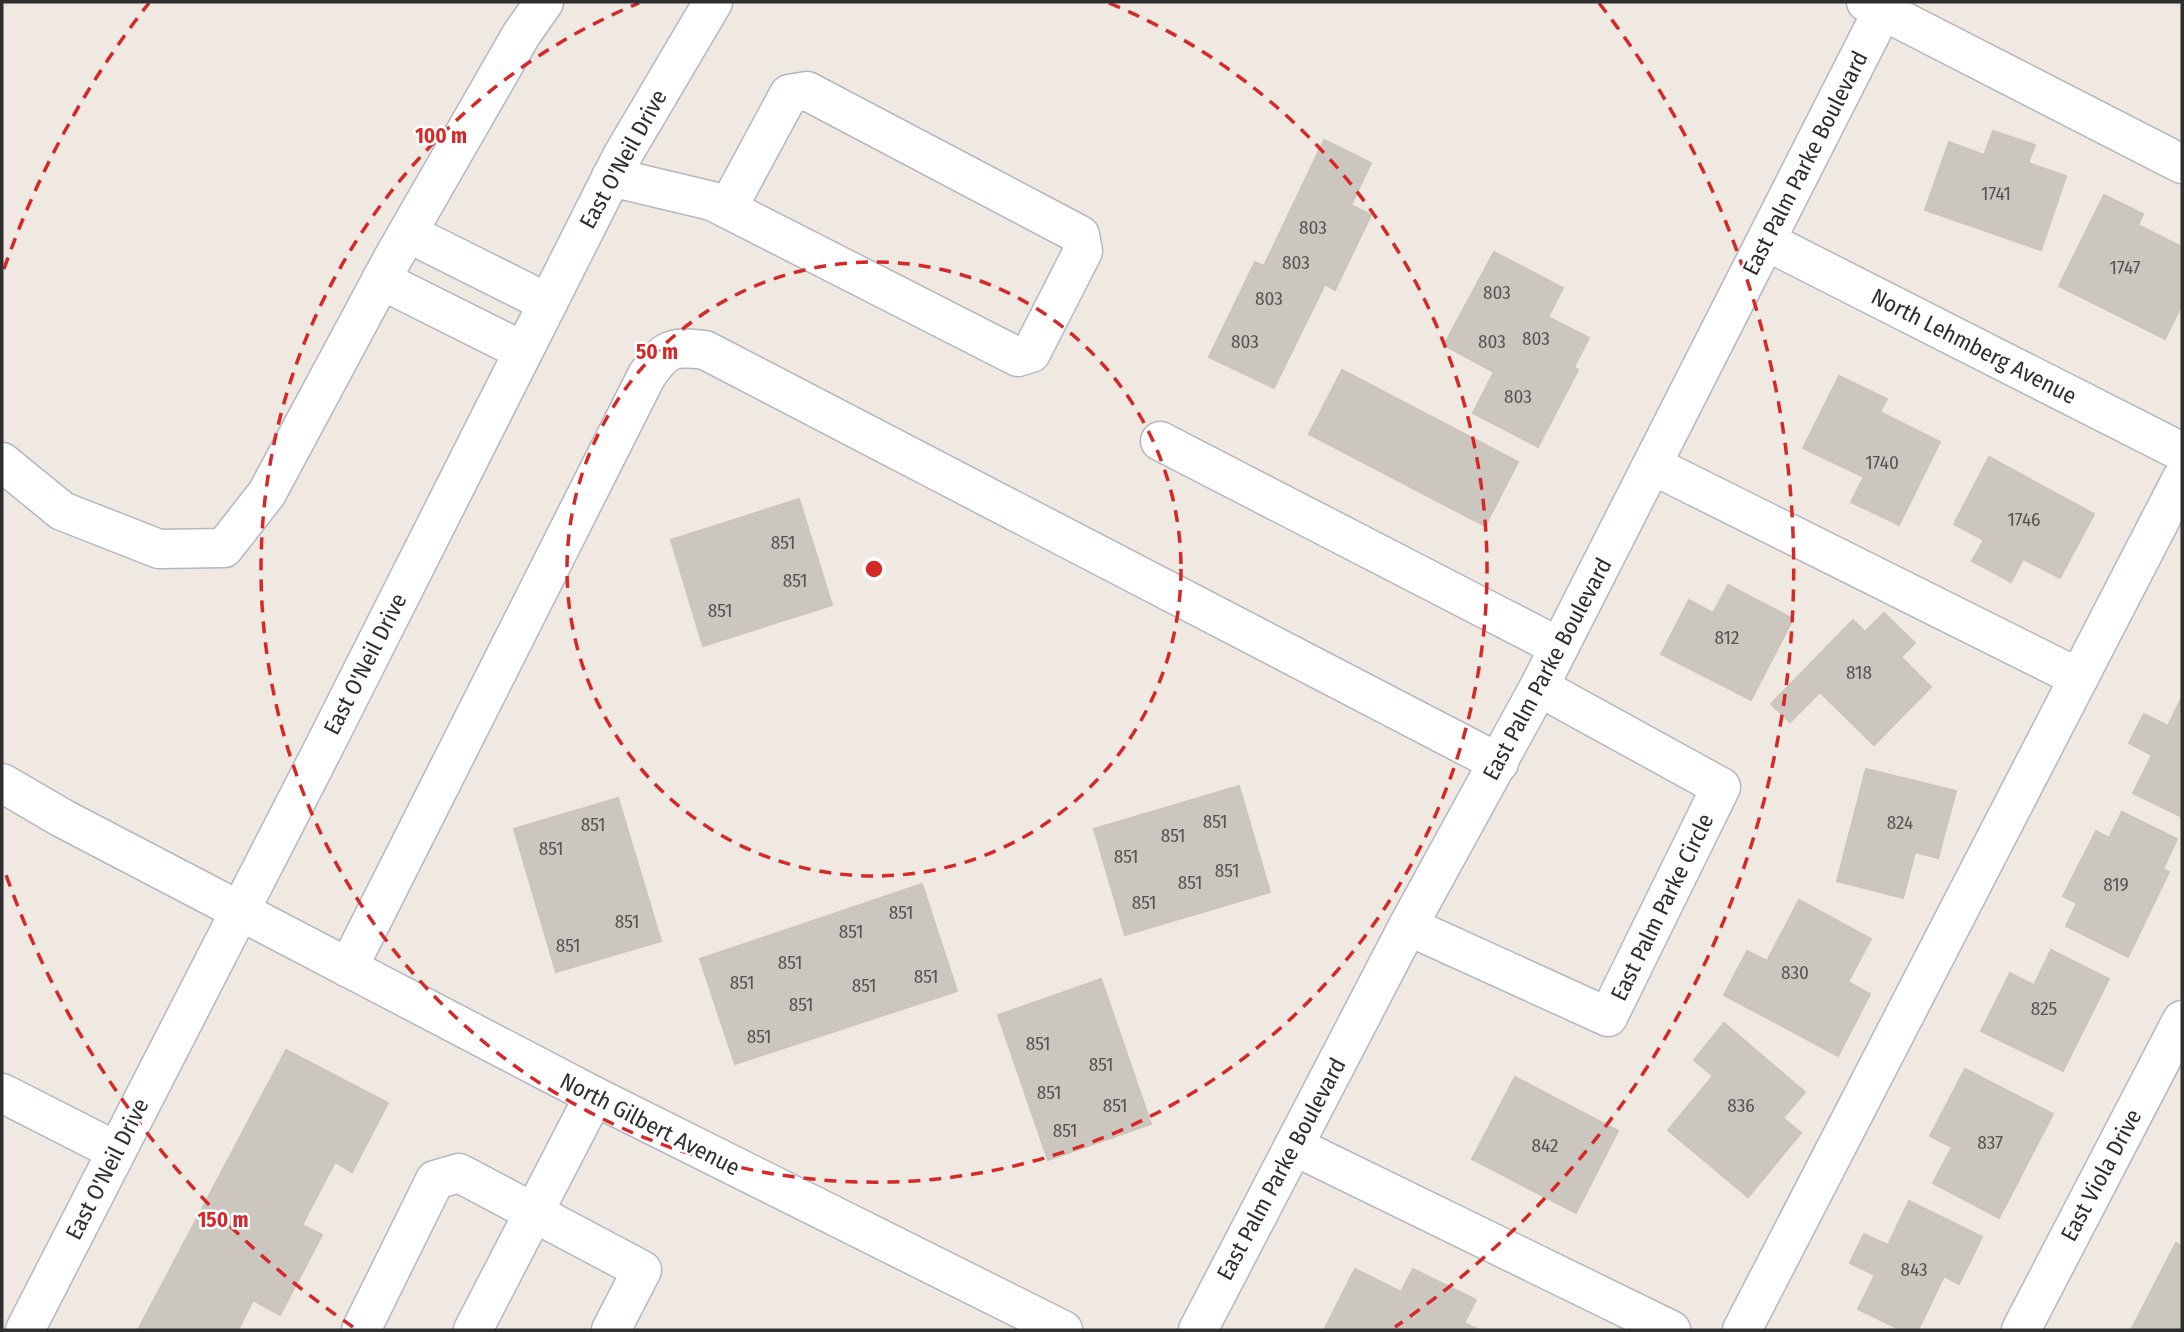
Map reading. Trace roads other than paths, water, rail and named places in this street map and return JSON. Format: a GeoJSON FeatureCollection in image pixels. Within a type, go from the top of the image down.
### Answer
{"type":"FeatureCollection","features":[{"type":"Feature","properties":{"kind":"street"},"geometry":{"type":"LineString","coordinates":[[2,462],[62,510],[159,549],[224,548],[267,493],[381,280],[521,35],[544,2]]}},
{"type":"Feature","properties":{"kind":"street","name":"East O'Neil Drive"},"geometry":{"type":"LineString","coordinates":[[25,1330],[611,177],[713,2]]}},
{"type":"Feature","properties":{"kind":"street"},"geometry":{"type":"LineString","coordinates":[[1879,4],[2182,164]]}},
{"type":"Feature","properties":{"kind":"street","name":"East Palm Parke Boulevard"},"geometry":{"type":"LineString","coordinates":[[1198,1330],[1408,926],[1539,687],[1766,241],[1879,4]]}},
{"type":"Feature","properties":{"kind":"street"},"geometry":{"type":"LineString","coordinates":[[611,177],[712,201],[727,209],[1018,357],[1031,353],[1083,251],[1080,235],[807,92],[789,94],[727,209]]}},
{"type":"Feature","properties":{"kind":"street"},"geometry":{"type":"LineString","coordinates":[[408,233],[548,303]]}},
{"type":"Feature","properties":{"kind":"street","name":"North Lehmberg Avenue"},"geometry":{"type":"LineString","coordinates":[[1766,241],[2182,452]]}},
{"type":"Feature","properties":{"kind":"street"},"geometry":{"type":"LineString","coordinates":[[418,299],[443,250]]}},
{"type":"Feature","properties":{"kind":"street"},"geometry":{"type":"LineString","coordinates":[[381,280],[523,351]]}},
{"type":"Feature","properties":{"kind":"street"},"geometry":{"type":"LineString","coordinates":[[348,968],[647,375],[662,354],[680,347],[705,350],[1499,763]]}},
{"type":"Feature","properties":{"kind":"street"},"geometry":{"type":"LineString","coordinates":[[1160,441],[1559,647]]}},
{"type":"Feature","properties":{"kind":"street"},"geometry":{"type":"LineString","coordinates":[[1652,465],[2079,678]]}},
{"type":"Feature","properties":{"kind":"street"},"geometry":{"type":"LineString","coordinates":[[1742,1330],[2182,478]]}},
{"type":"Feature","properties":{"kind":"street","name":"East Palm Parke Circle"},"geometry":{"type":"LineString","coordinates":[[1408,926],[1608,1017],[1721,787],[1539,687]]}},
{"type":"Feature","properties":{"kind":"street","name":"North Gilbert Avenue"},"geometry":{"type":"LineString","coordinates":[[2,783],[62,818],[594,1096],[1063,1330]]}},
{"type":"Feature","properties":{"kind":"street","name":"East Viola Drive"},"geometry":{"type":"LineString","coordinates":[[2021,1330],[2182,1020]]}},
{"type":"Feature","properties":{"kind":"street"},"geometry":{"type":"LineString","coordinates":[[2,1093],[117,1151]]}},
{"type":"Feature","properties":{"kind":"street"},"geometry":{"type":"LineString","coordinates":[[473,1330],[594,1096]]}},
{"type":"Feature","properties":{"kind":"street"},"geometry":{"type":"LineString","coordinates":[[1294,1146],[1671,1330]]}},
{"type":"Feature","properties":{"kind":"street"},"geometry":{"type":"LineString","coordinates":[[361,1330],[435,1180],[459,1173],[642,1270],[611,1330]]}}]}
